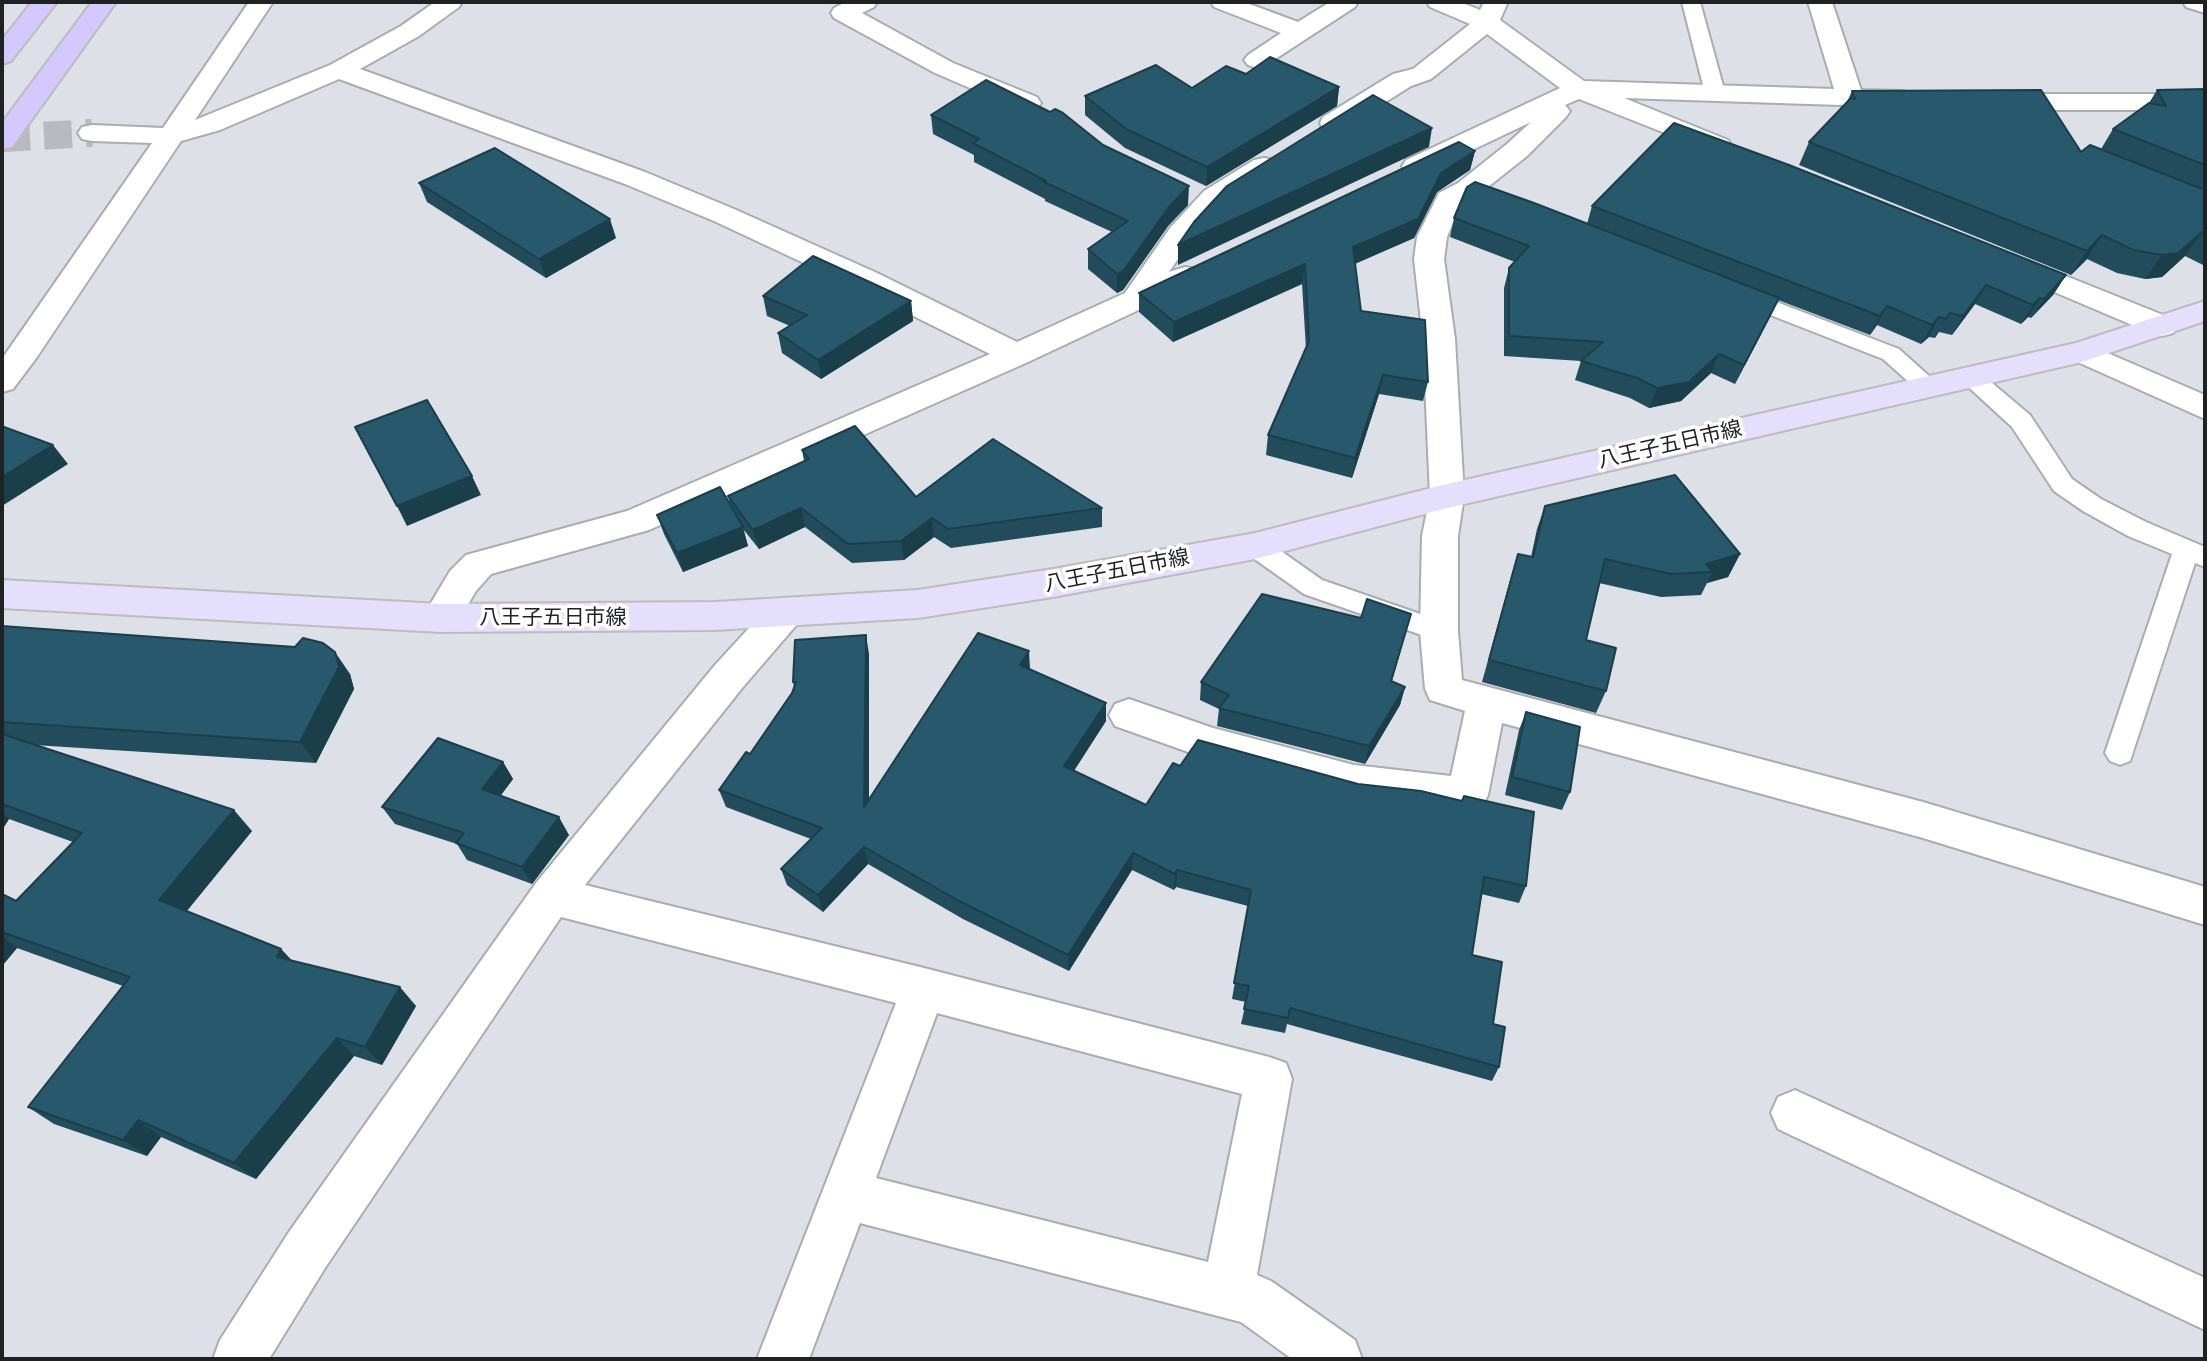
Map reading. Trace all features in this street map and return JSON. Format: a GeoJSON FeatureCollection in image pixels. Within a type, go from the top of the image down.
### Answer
{"type":"FeatureCollection","features":[{"type":"Feature","properties":{"kind":"highway"},"geometry":{"type":"LineString","coordinates":[[2,56],[46,2]]}},
{"type":"Feature","properties":{"kind":"highway"},"geometry":{"type":"LineString","coordinates":[[2,141],[104,2]]}},
{"type":"Feature","properties":{"kind":"main road","name":"八王子五日市線"},"geometry":{"type":"LineString","coordinates":[[2,594],[442,618],[639,618],[918,604],[1053,583],[1255,546],[1447,496],[2082,352],[2205,311]]}},
{"type":"Feature","properties":{"kind":"street"},"geometry":{"type":"LineString","coordinates":[[2,381],[26,350],[103,232],[261,2]]}},
{"type":"Feature","properties":{"kind":"street"},"geometry":{"type":"LineString","coordinates":[[92,133],[170,136],[211,124],[339,70],[410,32],[450,2]]}},
{"type":"Feature","properties":{"kind":"street"},"geometry":{"type":"LineString","coordinates":[[865,2],[843,13],[944,68],[1051,114]]}},
{"type":"Feature","properties":{"kind":"street"},"geometry":{"type":"LineString","coordinates":[[1223,2],[1300,32]]}},
{"type":"Feature","properties":{"kind":"street"},"geometry":{"type":"LineString","coordinates":[[1257,61],[1346,2]]}},
{"type":"Feature","properties":{"kind":"street"},"geometry":{"type":"LineString","coordinates":[[1439,2],[1492,12],[1578,89],[1745,157]]}},
{"type":"Feature","properties":{"kind":"street"},"geometry":{"type":"LineString","coordinates":[[1820,2],[1850,97]]}},
{"type":"Feature","properties":{"kind":"street"},"geometry":{"type":"LineString","coordinates":[[2194,2],[2205,6]]}},
{"type":"Feature","properties":{"kind":"street"},"geometry":{"type":"LineString","coordinates":[[1308,139],[1402,80],[1422,74],[1492,12]]}},
{"type":"Feature","properties":{"kind":"street"},"geometry":{"type":"LineString","coordinates":[[339,70],[699,204],[866,280],[1017,355]]}},
{"type":"Feature","properties":{"kind":"street"},"geometry":{"type":"LineString","coordinates":[[1578,89],[1517,150],[1481,194],[1449,200],[1432,237],[1429,259],[1439,340],[1447,496],[1440,536],[1439,631],[1444,689],[1486,704],[1923,820],[2205,906]]}},
{"type":"Feature","properties":{"kind":"street"},"geometry":{"type":"LineString","coordinates":[[1393,177],[1578,89],[1931,100]]}},
{"type":"Feature","properties":{"kind":"street"},"geometry":{"type":"LineString","coordinates":[[1971,101],[2046,113],[2205,102]]}},
{"type":"Feature","properties":{"kind":"street"},"geometry":{"type":"LineString","coordinates":[[1135,300],[1180,234],[1198,196],[1285,153]]}},
{"type":"Feature","properties":{"kind":"street"},"geometry":{"type":"LineString","coordinates":[[1990,255],[2162,326]]}},
{"type":"Feature","properties":{"kind":"street"},"geometry":{"type":"LineString","coordinates":[[442,618],[463,581],[479,564],[508,554],[579,539],[637,521],[1017,355],[1209,265]]}},
{"type":"Feature","properties":{"kind":"street"},"geometry":{"type":"LineString","coordinates":[[2082,352],[2205,408]]}},
{"type":"Feature","properties":{"kind":"street"},"geometry":{"type":"LineString","coordinates":[[239,1359],[307,1250],[551,896],[729,676],[786,612]]}},
{"type":"Feature","properties":{"kind":"street"},"geometry":{"type":"LineString","coordinates":[[1129,715],[1211,744],[1354,782],[1468,795],[1486,704]]}},
{"type":"Feature","properties":{"kind":"street"},"geometry":{"type":"LineString","coordinates":[[551,896],[1269,1079],[1228,1292]]}},
{"type":"Feature","properties":{"kind":"street"},"geometry":{"type":"LineString","coordinates":[[783,1359],[924,989]]}},
{"type":"Feature","properties":{"kind":"street"},"geometry":{"type":"LineString","coordinates":[[1795,1113],[2205,1304]]}},
{"type":"Feature","properties":{"kind":"street"},"geometry":{"type":"LineString","coordinates":[[846,1195],[1253,1299],[1336,1359]]}},
{"type":"Feature","properties":{"kind":"lane"},"geometry":{"type":"LineString","coordinates":[[1691,2],[1716,93]]}},
{"type":"Feature","properties":{"kind":"lane"},"geometry":{"type":"LineString","coordinates":[[1724,289],[1891,354],[1928,386]]}},
{"type":"Feature","properties":{"kind":"lane"},"geometry":{"type":"LineString","coordinates":[[1971,377],[2021,421],[2063,485],[2092,505],[2195,553],[2120,752]]}},
{"type":"Feature","properties":{"kind":"lane"},"geometry":{"type":"LineString","coordinates":[[1255,546],[1313,587],[1439,631]]}},
{"type":"Feature","properties":{"kind":"building"},"geometry":{"type":"Polygon","coordinates":[[[1270,57],[1339,87],[1207,167],[1126,129],[1085,96],[1156,65],[1192,88],[1226,66],[1246,74],[1270,57]]]}},
{"type":"Feature","properties":{"kind":"building"},"geometry":{"type":"Polygon","coordinates":[[[986,80],[1050,112],[1055,109],[1063,113],[1103,145],[1189,186],[1169,207],[1124,270],[1117,274],[1088,249],[1128,221],[1044,182],[1046,181],[973,143],[979,139],[931,115],[986,80]]]}},
{"type":"Feature","properties":{"kind":"building"},"geometry":{"type":"Polygon","coordinates":[[[2205,89],[2205,165],[2113,129],[2149,103],[2166,106],[2157,90],[2205,89]]]}},
{"type":"Feature","properties":{"kind":"building"},"geometry":{"type":"Polygon","coordinates":[[[2041,90],[2081,152],[2090,145],[2205,190],[2205,234],[2202,232],[2178,253],[2162,255],[2133,250],[2102,235],[2087,251],[1809,142],[1851,98],[1855,99],[1852,91],[2041,90]]]}},
{"type":"Feature","properties":{"kind":"building"},"geometry":{"type":"Polygon","coordinates":[[[1373,95],[1432,128],[1178,245],[1194,222],[1227,186],[1373,95]]]}},
{"type":"Feature","properties":{"kind":"building"},"geometry":{"type":"Polygon","coordinates":[[[1674,123],[1789,165],[2066,275],[2044,299],[2040,298],[2033,305],[1986,285],[1963,316],[1950,313],[1946,319],[1939,317],[1932,325],[1887,306],[1880,316],[1592,206],[1674,123]]]}},
{"type":"Feature","properties":{"kind":"building"},"geometry":{"type":"Polygon","coordinates":[[[1459,142],[1475,151],[1441,173],[1418,219],[1353,247],[1361,311],[1425,320],[1428,382],[1383,375],[1355,458],[1268,435],[1309,341],[1305,264],[1174,322],[1139,293],[1459,142]]]}},
{"type":"Feature","properties":{"kind":"building"},"geometry":{"type":"Polygon","coordinates":[[[495,148],[610,219],[539,259],[419,183],[495,148]]]}},
{"type":"Feature","properties":{"kind":"building"},"geometry":{"type":"Polygon","coordinates":[[[1475,182],[1779,298],[1744,365],[1719,354],[1689,382],[1657,388],[1637,378],[1581,361],[1603,342],[1509,336],[1509,268],[1529,246],[1454,218],[1467,187],[1475,182]]]}},
{"type":"Feature","properties":{"kind":"building"},"geometry":{"type":"Polygon","coordinates":[[[813,256],[911,301],[818,360],[778,333],[807,315],[763,296],[813,256]]]}},
{"type":"Feature","properties":{"kind":"building"},"geometry":{"type":"Polygon","coordinates":[[[427,400],[472,476],[397,506],[355,427],[427,400]]]}},
{"type":"Feature","properties":{"kind":"building"},"geometry":{"type":"Polygon","coordinates":[[[855,426],[916,497],[993,439],[1102,508],[948,529],[932,518],[901,541],[848,544],[801,508],[753,530],[728,496],[809,459],[802,450],[855,426]]]}},
{"type":"Feature","properties":{"kind":"building"},"geometry":{"type":"Polygon","coordinates":[[[4,427],[53,445],[2,477],[4,427]]]}},
{"type":"Feature","properties":{"kind":"building"},"geometry":{"type":"Polygon","coordinates":[[[1675,475],[1740,554],[1706,564],[1713,572],[1671,574],[1605,559],[1586,640],[1616,648],[1606,691],[1489,660],[1518,554],[1533,557],[1545,506],[1675,475]]]}},
{"type":"Feature","properties":{"kind":"building"},"geometry":{"type":"Polygon","coordinates":[[[720,487],[743,527],[677,553],[657,515],[720,487]]]}},
{"type":"Feature","properties":{"kind":"building"},"geometry":{"type":"Polygon","coordinates":[[[1262,594],[1361,618],[1367,599],[1411,614],[1391,681],[1405,687],[1369,746],[1219,708],[1229,695],[1201,682],[1262,594]]]}},
{"type":"Feature","properties":{"kind":"building"},"geometry":{"type":"Polygon","coordinates":[[[2,626],[295,647],[303,638],[323,643],[335,652],[339,667],[300,742],[2,722],[2,626]]]}},
{"type":"Feature","properties":{"kind":"building"},"geometry":{"type":"Polygon","coordinates":[[[978,633],[1029,651],[1020,665],[1106,703],[1064,766],[1146,805],[1173,763],[1180,766],[1198,740],[1358,784],[1421,791],[1462,801],[1464,796],[1534,812],[1526,886],[1484,877],[1472,955],[1502,962],[1493,1024],[1505,1027],[1499,1067],[1290,1008],[1288,1018],[1244,1009],[1249,986],[1234,983],[1251,890],[1177,870],[1175,874],[1133,853],[1068,955],[961,902],[864,847],[818,895],[781,869],[822,828],[719,790],[746,752],[750,754],[792,693],[796,682],[793,682],[795,640],[866,635],[864,807],[978,633]]]}},
{"type":"Feature","properties":{"kind":"building"},"geometry":{"type":"Polygon","coordinates":[[[1526,712],[1580,727],[1570,792],[1512,777],[1526,712]]]}},
{"type":"Feature","properties":{"kind":"building"},"geometry":{"type":"Polygon","coordinates":[[[2,734],[234,810],[159,900],[281,949],[277,957],[400,987],[365,1047],[337,1038],[234,1163],[138,1120],[123,1140],[28,1107],[130,977],[2,932],[2,894],[16,901],[82,833],[2,804],[2,734]]]}},
{"type":"Feature","properties":{"kind":"building"},"geometry":{"type":"Polygon","coordinates":[[[438,738],[503,762],[482,789],[559,817],[522,867],[456,843],[464,833],[382,807],[438,738]]]}},
{"type":"Feature","properties":{"kind":"tunnel"},"geometry":{"type":"LineString","coordinates":[[2,138],[92,133]]}}]}
